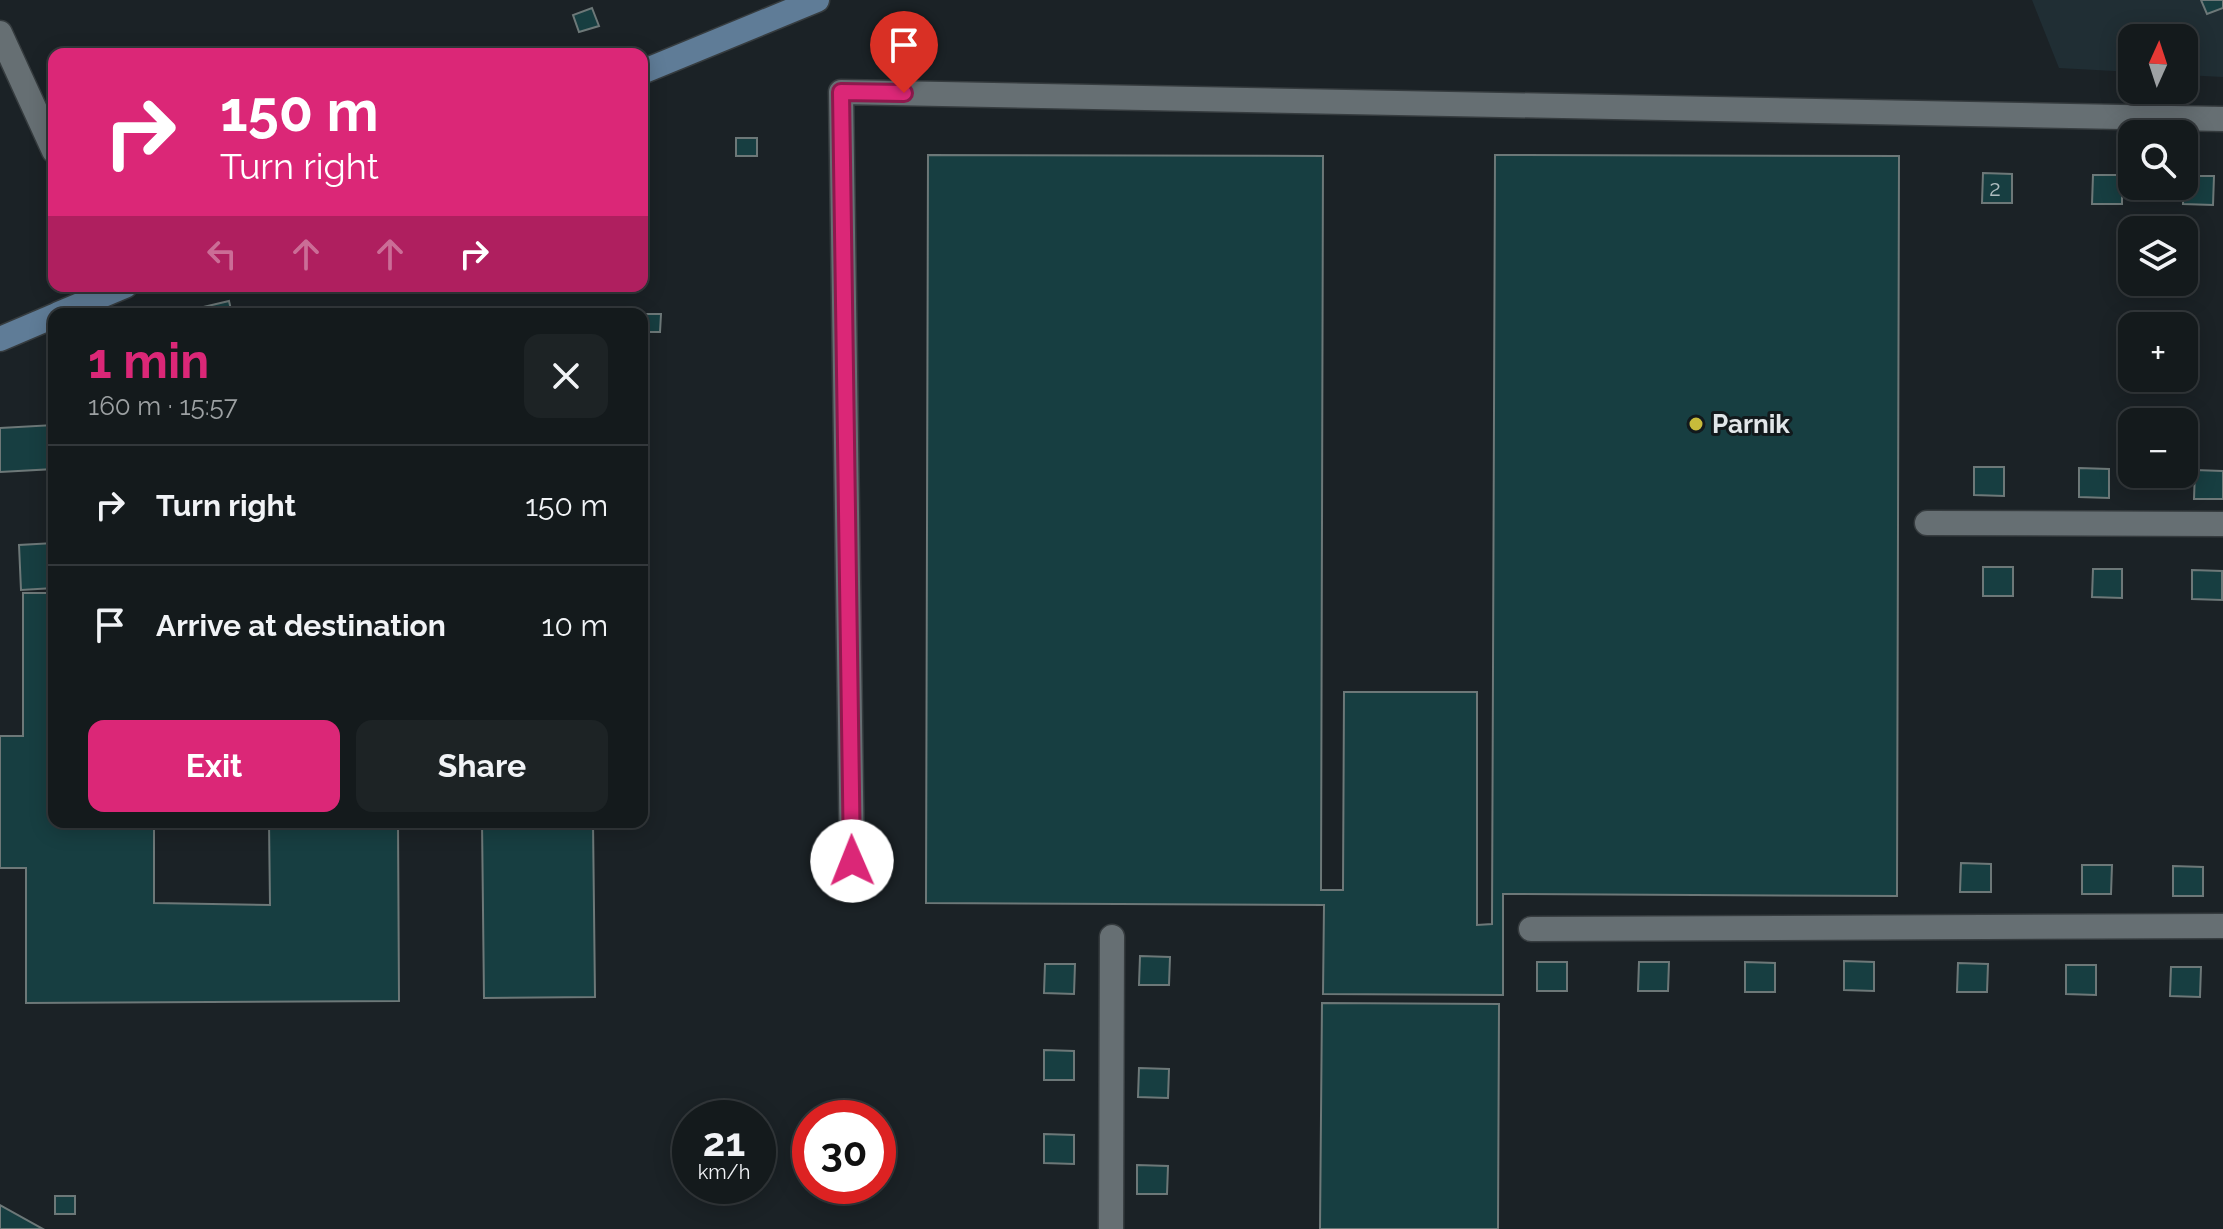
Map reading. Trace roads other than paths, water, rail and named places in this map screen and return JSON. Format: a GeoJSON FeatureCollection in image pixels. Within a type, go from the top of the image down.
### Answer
{"type":"FeatureCollection","features":[{"type":"Feature","properties":{"kind":"main road"},"geometry":{"type":"LineString","coordinates":[[648,70],[817,0]]}},
{"type":"Feature","properties":{"kind":"main road"},"geometry":{"type":"LineString","coordinates":[[72,308],[108,292]]}},
{"type":"Feature","properties":{"kind":"main road"},"geometry":{"type":"LineString","coordinates":[[0,339],[48,318]]}},
{"type":"Feature","properties":{"kind":"street"},"geometry":{"type":"LineString","coordinates":[[0,33],[48,138]]}},
{"type":"Feature","properties":{"kind":"street"},"geometry":{"type":"LineString","coordinates":[[852,861],[841,92],[2223,119]]}},
{"type":"Feature","properties":{"kind":"street"},"geometry":{"type":"LineString","coordinates":[[1927,523],[2223,524]]}},
{"type":"Feature","properties":{"kind":"street"},"geometry":{"type":"LineString","coordinates":[[1531,929],[2223,926]]}},
{"type":"Feature","properties":{"kind":"street"},"geometry":{"type":"LineString","coordinates":[[1111,1229],[1112,937]]}},
{"type":"Feature","properties":{"kind":"place","name":"Parnik"},"geometry":{"type":"Point","coordinates":[1696,424]}}]}
